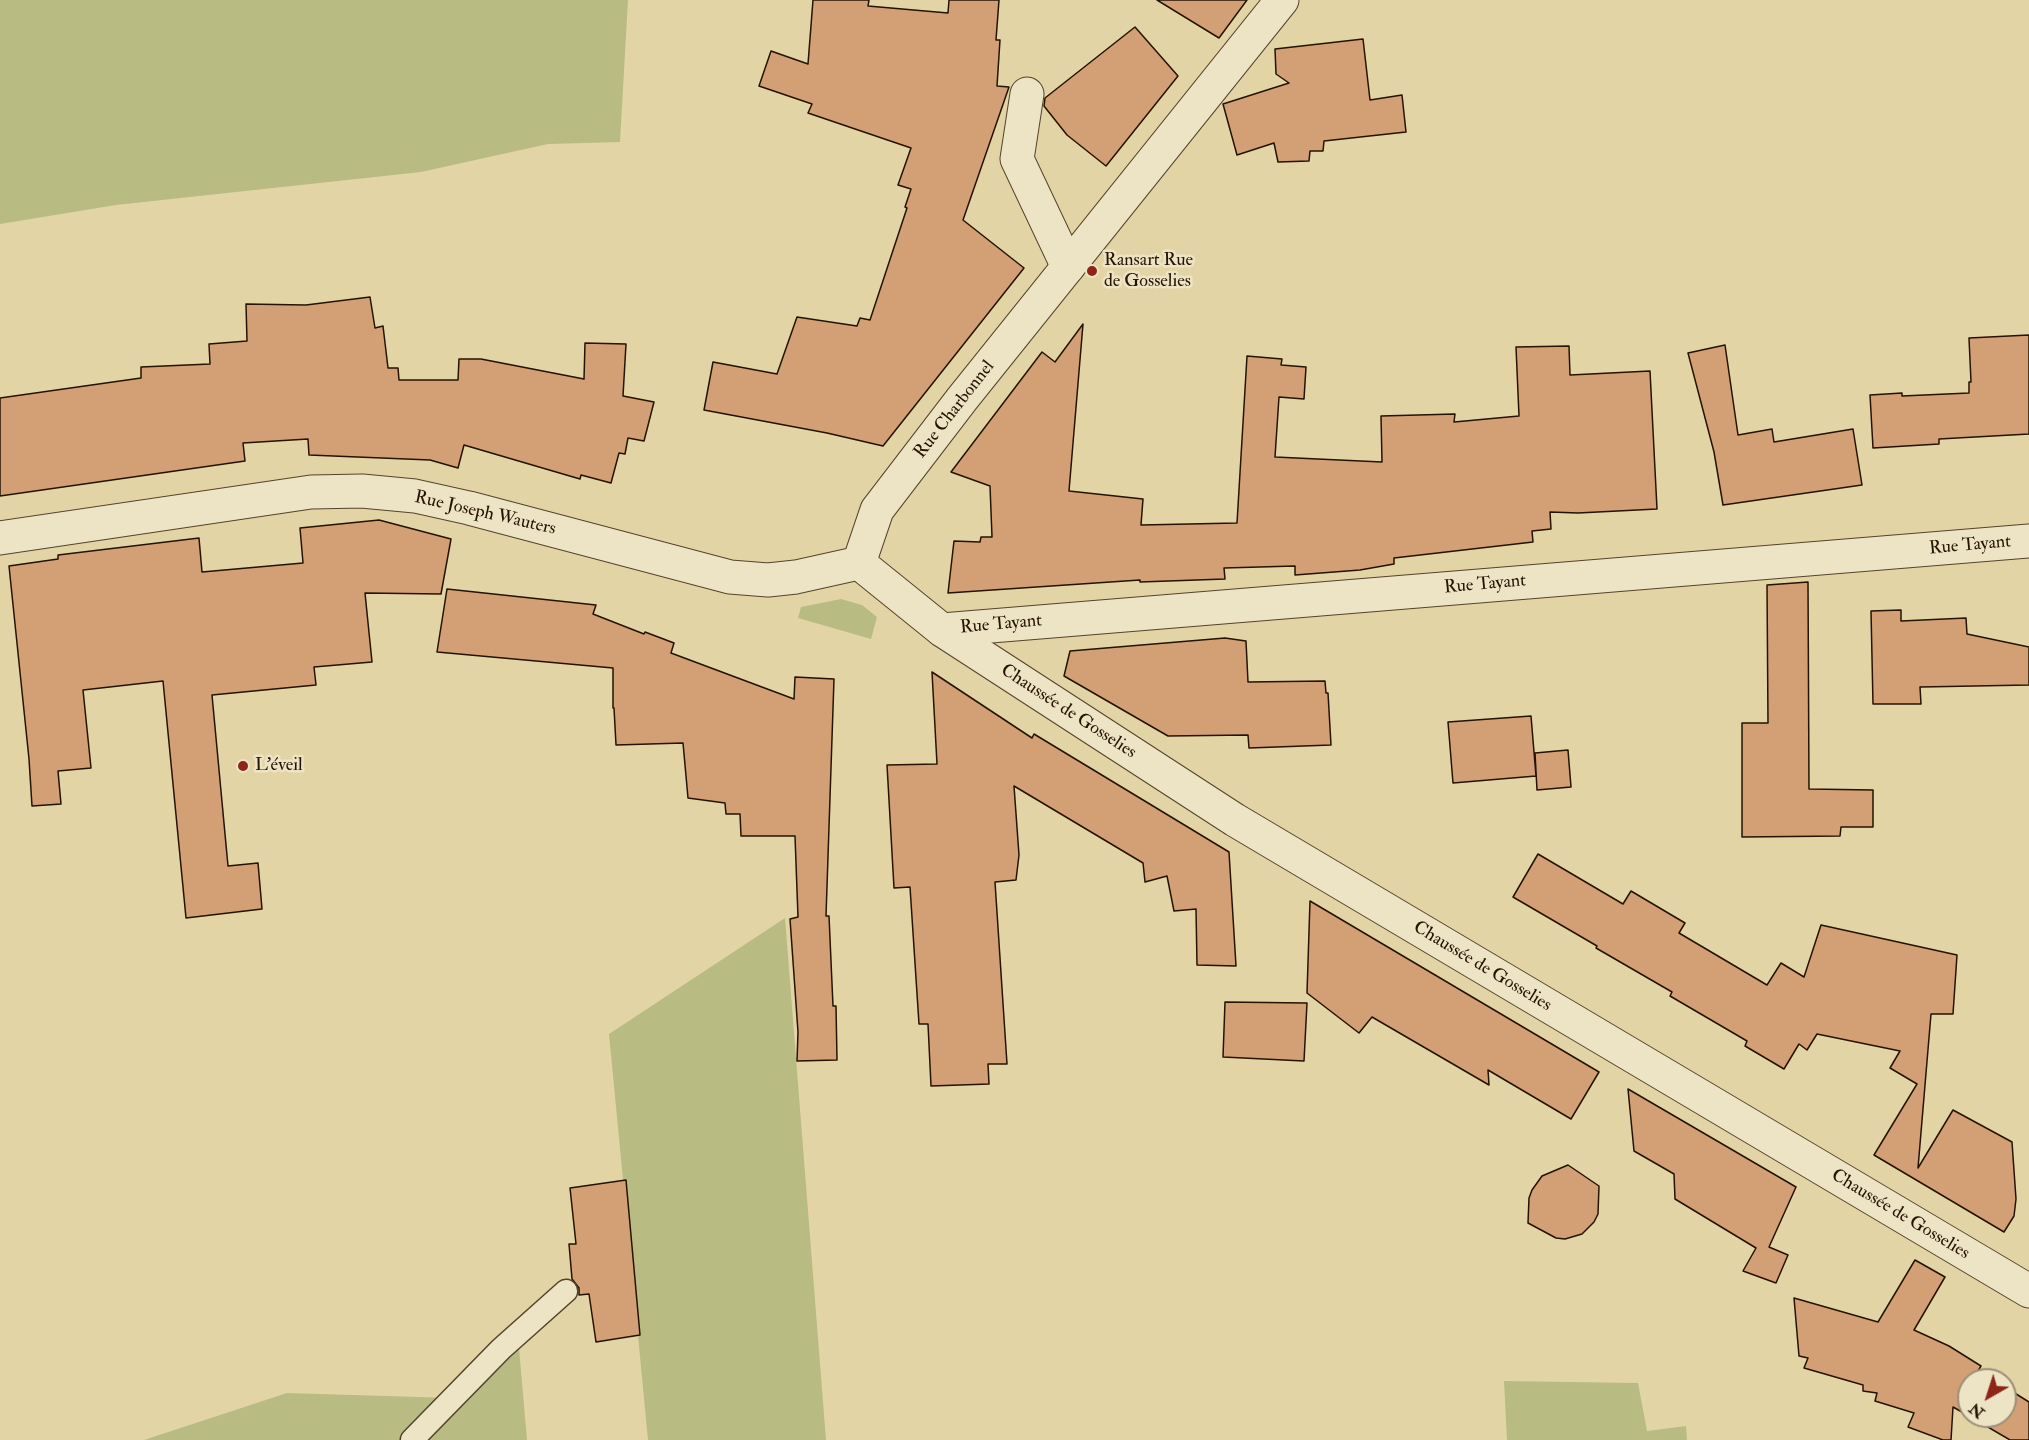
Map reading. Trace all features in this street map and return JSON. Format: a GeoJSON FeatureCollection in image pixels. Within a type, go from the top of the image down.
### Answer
{"type":"FeatureCollection","features":[{"type":"Feature","properties":{"kind":"street","name":"Rue Charbonnel"},"geometry":{"type":"LineString","coordinates":[[859,563],[877,510],[962,399],[1282,0]]}},
{"type":"Feature","properties":{"kind":"street"},"geometry":{"type":"LineString","coordinates":[[1027,94],[1017,159],[1068,267]]}},
{"type":"Feature","properties":{"kind":"street","name":"Rue Joseph Wauters"},"geometry":{"type":"LineString","coordinates":[[0,538],[311,492],[362,491],[415,496],[469,508],[730,577],[768,580],[796,577],[859,563]]}},
{"type":"Feature","properties":{"kind":"street","name":"Rue Tayant"},"geometry":{"type":"LineString","coordinates":[[942,630],[2029,541]]}},
{"type":"Feature","properties":{"kind":"street"},"geometry":{"type":"LineString","coordinates":[[859,563],[942,630]]}},
{"type":"Feature","properties":{"kind":"street","name":"Chaussée de Gosselies"},"geometry":{"type":"LineString","coordinates":[[942,630],[1235,820],[2029,1291]]}},
{"type":"Feature","properties":{"kind":"lane"},"geometry":{"type":"LineString","coordinates":[[412,1440],[501,1348],[566,1291]]}},
{"type":"Feature","properties":{"kind":"green space"},"geometry":{"type":"Polygon","coordinates":[[[0,0],[628,0],[620,142],[548,144],[421,172],[116,205],[0,224],[0,0]]]}},
{"type":"Feature","properties":{"kind":"green space"},"geometry":{"type":"Polygon","coordinates":[[[841,599],[862,605],[877,617],[871,639],[798,618],[801,607],[841,599]]]}},
{"type":"Feature","properties":{"kind":"green space"},"geometry":{"type":"Polygon","coordinates":[[[785,918],[826,1440],[648,1440],[609,1034],[785,918]]]}},
{"type":"Feature","properties":{"kind":"green space"},"geometry":{"type":"Polygon","coordinates":[[[519,1348],[527,1440],[144,1440],[287,1393],[452,1398],[519,1348]]]}},
{"type":"Feature","properties":{"kind":"green space"},"geometry":{"type":"Polygon","coordinates":[[[1504,1381],[1638,1383],[1647,1431],[1686,1426],[1687,1440],[1507,1440],[1504,1381]]]}},
{"type":"Feature","properties":{"kind":"building"},"geometry":{"type":"Polygon","coordinates":[[[813,0],[869,0],[868,6],[948,13],[949,0],[999,0],[996,40],[1000,40],[997,86],[1009,87],[963,220],[1024,268],[883,446],[704,410],[713,362],[777,374],[797,317],[857,326],[860,318],[870,320],[907,208],[905,207],[911,189],[898,185],[911,148],[808,113],[812,104],[759,86],[771,51],[808,64],[813,0]]]}},
{"type":"Feature","properties":{"kind":"building"},"geometry":{"type":"Polygon","coordinates":[[[1157,0],[1247,0],[1219,38],[1157,0]]]}},
{"type":"Feature","properties":{"kind":"building"},"geometry":{"type":"Polygon","coordinates":[[[1135,27],[1178,76],[1106,166],[1067,135],[1044,106],[1045,98],[1135,27]]]}},
{"type":"Feature","properties":{"kind":"building"},"geometry":{"type":"Polygon","coordinates":[[[1363,39],[1370,100],[1402,95],[1406,132],[1324,141],[1323,151],[1310,151],[1309,161],[1278,162],[1274,143],[1237,155],[1223,104],[1289,83],[1276,74],[1275,49],[1363,39]]]}},
{"type":"Feature","properties":{"kind":"building"},"geometry":{"type":"Polygon","coordinates":[[[370,297],[375,328],[383,326],[388,368],[398,368],[399,380],[458,380],[459,359],[481,359],[584,379],[585,343],[626,344],[623,396],[654,402],[644,441],[628,438],[625,454],[619,453],[611,483],[581,475],[580,479],[464,445],[458,468],[430,460],[309,455],[308,439],[243,443],[245,461],[0,496],[0,398],[141,378],[141,367],[210,364],[209,344],[247,341],[246,304],[306,305],[370,297]]]}},
{"type":"Feature","properties":{"kind":"building"},"geometry":{"type":"Polygon","coordinates":[[[1083,324],[1069,491],[1143,499],[1141,525],[1237,523],[1247,356],[1282,359],[1281,365],[1306,367],[1304,399],[1279,397],[1275,457],[1382,462],[1381,416],[1455,414],[1454,422],[1519,416],[1516,347],[1569,346],[1570,375],[1650,371],[1657,509],[1550,512],[1551,529],[1532,531],[1533,542],[1394,558],[1394,564],[1360,570],[1295,575],[1295,566],[1224,568],[1225,579],[1140,582],[1140,580],[948,593],[954,541],[980,542],[981,537],[992,537],[990,486],[951,472],[1042,352],[1055,362],[1083,324]]]}},
{"type":"Feature","properties":{"kind":"building"},"geometry":{"type":"Polygon","coordinates":[[[2029,335],[2029,434],[1939,439],[1939,444],[1873,448],[1870,395],[1969,393],[1969,382],[1971,382],[1969,338],[2029,335]]]}},
{"type":"Feature","properties":{"kind":"building"},"geometry":{"type":"Polygon","coordinates":[[[1725,345],[1738,435],[1772,429],[1774,442],[1853,429],[1862,485],[1723,505],[1714,452],[1688,353],[1725,345]]]}},
{"type":"Feature","properties":{"kind":"building"},"geometry":{"type":"Polygon","coordinates":[[[379,520],[451,539],[441,594],[365,593],[372,662],[314,667],[316,685],[212,695],[228,866],[258,863],[262,909],[186,918],[163,681],[83,690],[91,768],[58,771],[61,804],[32,806],[9,566],[58,559],[58,555],[199,538],[202,572],[303,563],[300,528],[379,520]]]}},
{"type":"Feature","properties":{"kind":"building"},"geometry":{"type":"Polygon","coordinates":[[[1808,582],[1809,789],[1873,790],[1873,827],[1841,827],[1840,836],[1742,837],[1742,723],[1768,723],[1767,585],[1808,582]]]}},
{"type":"Feature","properties":{"kind":"building"},"geometry":{"type":"Polygon","coordinates":[[[447,589],[596,605],[593,614],[674,643],[671,653],[794,699],[795,677],[834,679],[826,916],[829,916],[833,1006],[836,1006],[837,1060],[797,1061],[798,1032],[790,919],[798,917],[795,836],[741,836],[740,814],[726,814],[725,803],[688,798],[683,743],[616,745],[613,668],[437,652],[447,589]]]}},
{"type":"Feature","properties":{"kind":"building"},"geometry":{"type":"Polygon","coordinates":[[[1901,610],[1901,621],[1966,618],[1967,634],[2029,647],[2029,685],[1920,687],[1921,704],[1873,704],[1871,611],[1901,610]]]}},
{"type":"Feature","properties":{"kind":"building"},"geometry":{"type":"Polygon","coordinates":[[[1225,638],[1246,641],[1248,682],[1325,681],[1326,693],[1328,693],[1331,745],[1249,748],[1248,735],[1168,736],[1064,676],[1070,651],[1225,638]]]}},
{"type":"Feature","properties":{"kind":"building"},"geometry":{"type":"Polygon","coordinates":[[[932,672],[1032,738],[1034,734],[1229,852],[1236,966],[1197,965],[1196,909],[1174,911],[1167,876],[1145,882],[1143,863],[1014,786],[1019,855],[1016,880],[995,882],[1007,1064],[988,1064],[989,1084],[931,1086],[928,1024],[919,1024],[910,887],[894,888],[887,765],[937,764],[932,672]]]}},
{"type":"Feature","properties":{"kind":"building"},"geometry":{"type":"Polygon","coordinates":[[[1531,716],[1536,776],[1453,783],[1448,722],[1531,716]]]}},
{"type":"Feature","properties":{"kind":"building"},"geometry":{"type":"Polygon","coordinates":[[[1568,750],[1571,787],[1537,790],[1535,753],[1568,750]]]}},
{"type":"Feature","properties":{"kind":"building"},"geometry":{"type":"Polygon","coordinates":[[[1538,854],[1623,904],[1631,891],[1685,923],[1679,933],[1767,985],[1781,963],[1804,977],[1821,925],[1957,955],[1953,1014],[1931,1014],[1918,1168],[1953,1110],[2012,1142],[2016,1199],[2014,1216],[2004,1232],[1874,1155],[1917,1084],[1890,1068],[1900,1051],[1817,1034],[1807,1050],[1799,1044],[1784,1069],[1745,1046],[1747,1041],[1670,996],[1672,992],[1513,897],[1538,854]]]}},
{"type":"Feature","properties":{"kind":"building"},"geometry":{"type":"Polygon","coordinates":[[[1310,901],[1599,1072],[1571,1119],[1488,1070],[1489,1085],[1372,1017],[1359,1033],[1307,993],[1310,901]]]}},
{"type":"Feature","properties":{"kind":"building"},"geometry":{"type":"Polygon","coordinates":[[[1225,1002],[1307,1003],[1304,1061],[1223,1057],[1225,1002]]]}},
{"type":"Feature","properties":{"kind":"building"},"geometry":{"type":"Polygon","coordinates":[[[1628,1089],[1796,1187],[1769,1247],[1788,1255],[1776,1283],[1743,1271],[1756,1248],[1675,1199],[1674,1174],[1634,1151],[1628,1089]]]}},
{"type":"Feature","properties":{"kind":"building"},"geometry":{"type":"Polygon","coordinates":[[[1568,1165],[1599,1186],[1598,1214],[1594,1222],[1582,1234],[1565,1239],[1556,1238],[1528,1223],[1529,1198],[1542,1176],[1568,1165]]]}},
{"type":"Feature","properties":{"kind":"building"},"geometry":{"type":"Polygon","coordinates":[[[626,1180],[640,1335],[596,1342],[589,1294],[579,1295],[579,1288],[572,1279],[569,1244],[576,1244],[570,1188],[626,1180]]]}},
{"type":"Feature","properties":{"kind":"building"},"geometry":{"type":"Polygon","coordinates":[[[1915,1260],[1945,1277],[1914,1330],[1949,1346],[1981,1366],[1980,1368],[1957,1368],[1957,1409],[1953,1407],[1951,1440],[1943,1440],[1908,1427],[1914,1413],[1875,1401],[1877,1393],[1863,1391],[1863,1385],[1804,1368],[1808,1358],[1799,1356],[1794,1298],[1878,1322],[1915,1260]]]}},
{"type":"Feature","properties":{"kind":"building"},"geometry":{"type":"Polygon","coordinates":[[[2017,1394],[2029,1402],[2029,1440],[2010,1440],[1990,1428],[2017,1428],[2017,1394]]]}},
{"type":"Feature","properties":{"kind":"place","name":"Ransart Rue de Gosselies"},"geometry":{"type":"Point","coordinates":[1092,271]}},
{"type":"Feature","properties":{"kind":"place","name":"L'éveil"},"geometry":{"type":"Point","coordinates":[243,766]}}]}
